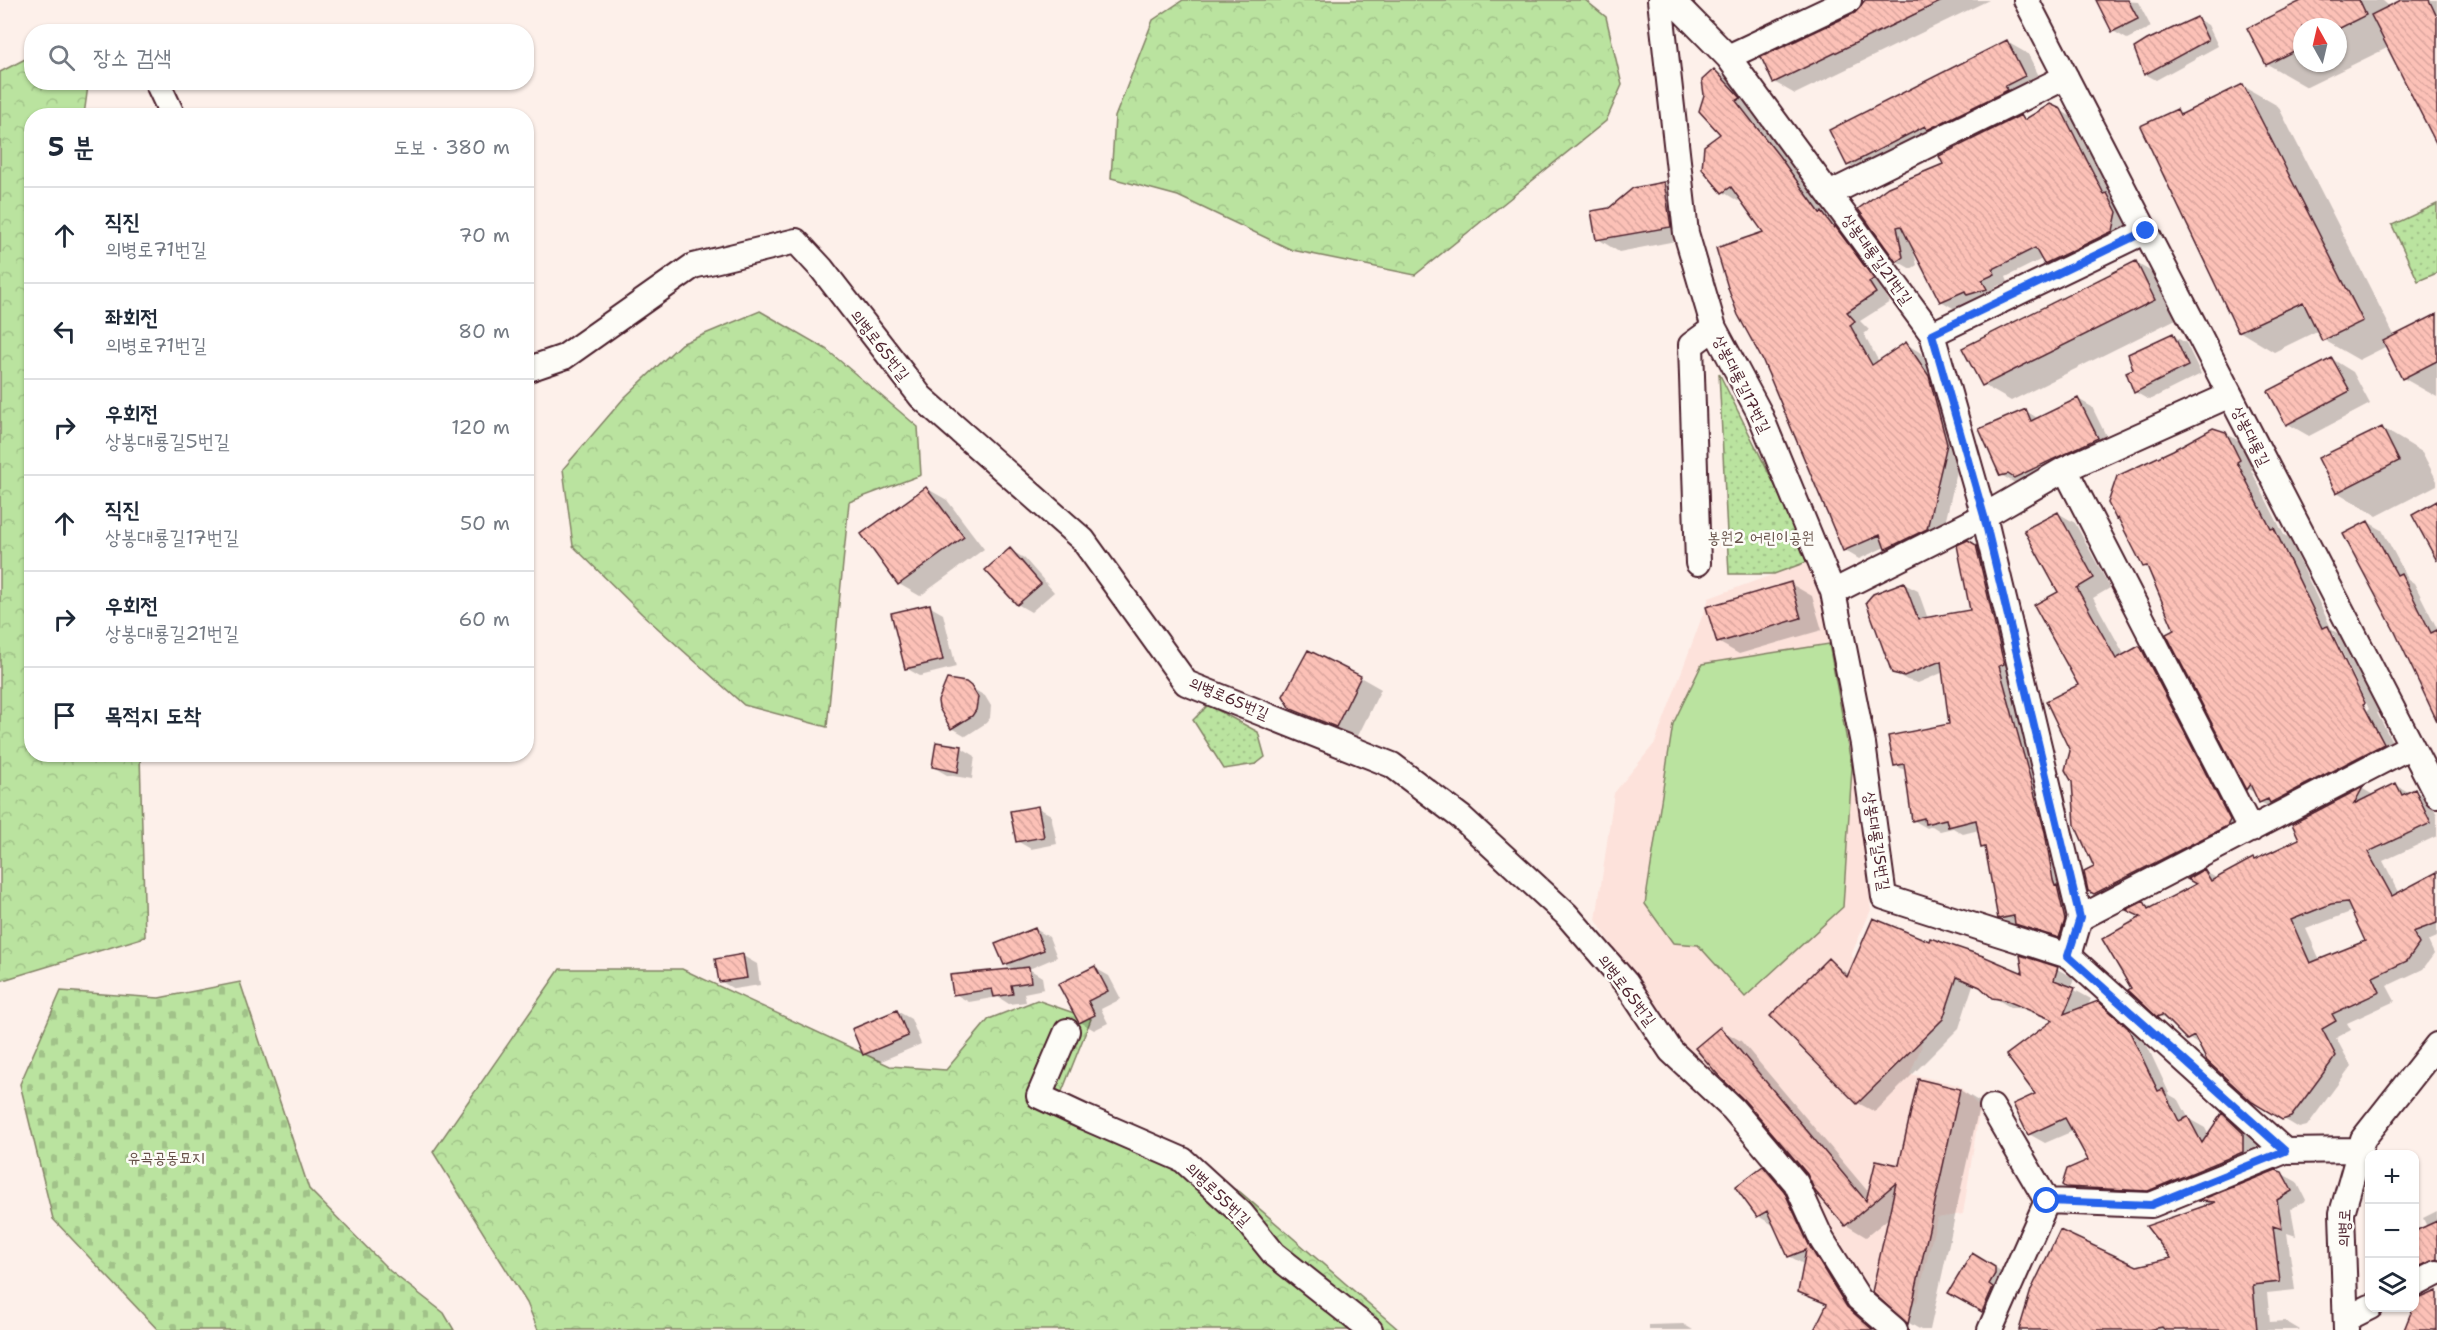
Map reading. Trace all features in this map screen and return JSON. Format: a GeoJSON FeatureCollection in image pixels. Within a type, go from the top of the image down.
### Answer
{"type":"FeatureCollection","features":[{"type":"Feature","properties":{"kind":"street","name":"상봉대룡길17번길"},"geometry":{"type":"LineString","coordinates":[[1660,0],[1686,233],[1714,328],[1759,412],[1833,592]]}},
{"type":"Feature","properties":{"kind":"street","name":"상봉대룡길21번길"},"geometry":{"type":"LineString","coordinates":[[1672,0],[1728,57],[1932,334]]}},
{"type":"Feature","properties":{"kind":"street"},"geometry":{"type":"LineString","coordinates":[[1728,57],[1849,0]]}},
{"type":"Feature","properties":{"kind":"street","name":"상봉대룡길"},"geometry":{"type":"LineString","coordinates":[[2026,0],[2437,795]]}},
{"type":"Feature","properties":{"kind":"street"},"geometry":{"type":"LineString","coordinates":[[1829,194],[2066,76]]}},
{"type":"Feature","properties":{"kind":"street"},"geometry":{"type":"LineString","coordinates":[[162,90],[169,108]]}},
{"type":"Feature","properties":{"kind":"street"},"geometry":{"type":"LineString","coordinates":[[2146,231],[1932,334],[1984,516],[2080,918],[2068,956],[2285,1151]]}},
{"type":"Feature","properties":{"kind":"street","name":"의병로65번길"},"geometry":{"type":"LineString","coordinates":[[534,367],[564,357],[693,266],[796,241],[822,269],[921,397],[1083,540],[1186,683],[1392,765],[1462,818],[1566,914],[1626,983],[1671,1050],[1733,1109],[1796,1183],[1822,1240],[1859,1299],[1895,1330]]}},
{"type":"Feature","properties":{"kind":"street"},"geometry":{"type":"LineString","coordinates":[[1698,564],[1691,345],[1714,328]]}},
{"type":"Feature","properties":{"kind":"street"},"geometry":{"type":"LineString","coordinates":[[1833,592],[1984,516],[2066,469],[2230,395]]}},
{"type":"Feature","properties":{"kind":"street"},"geometry":{"type":"LineString","coordinates":[[2066,469],[2251,830]]}},
{"type":"Feature","properties":{"kind":"street","name":"상봉대룡길5번길"},"geometry":{"type":"LineString","coordinates":[[1833,592],[1863,744],[1884,897],[2068,956]]}},
{"type":"Feature","properties":{"kind":"street"},"geometry":{"type":"LineString","coordinates":[[2080,918],[2411,746]]}},
{"type":"Feature","properties":{"kind":"street","name":"의병로55번길"},"geometry":{"type":"LineString","coordinates":[[1067,1031],[1039,1095],[1183,1160],[1241,1213],[1275,1254],[1370,1330]]}},
{"type":"Feature","properties":{"kind":"street","name":"의병로"},"geometry":{"type":"LineString","coordinates":[[2346,1325],[2342,1213],[2358,1150],[2363,1139],[2437,1045]]}},
{"type":"Feature","properties":{"kind":"street"},"geometry":{"type":"LineString","coordinates":[[1992,1107],[2047,1201]]}},
{"type":"Feature","properties":{"kind":"street"},"geometry":{"type":"LineString","coordinates":[[2047,1201],[2151,1205],[2285,1151],[2358,1150]]}},
{"type":"Feature","properties":{"kind":"street"},"geometry":{"type":"LineString","coordinates":[[1990,1330],[2047,1201]]}},
{"type":"Feature","properties":{"kind":"street"},"geometry":{"type":"LineString","coordinates":[[2419,1283],[2437,1273]]}},
{"type":"Feature","properties":{"kind":"street"},"geometry":{"type":"LineString","coordinates":[[2346,1325],[2365,1311]]}},
{"type":"Feature","properties":{"kind":"shaded area"},"geometry":{"type":"Polygon","coordinates":[[[1812,560],[1829,620],[1852,735],[1871,910],[1851,955],[1922,1045],[1910,1074],[1958,1085],[1980,1107],[1963,1214],[1937,1218],[1917,1302],[1876,1295],[1668,1038],[1596,920],[1614,793],[1655,743],[1709,598],[1812,560]]]}},
{"type":"Feature","properties":{"kind":"green space"},"geometry":{"type":"Polygon","coordinates":[[[1183,0],[1585,0],[1606,17],[1622,85],[1606,121],[1415,275],[1292,250],[1178,196],[1111,178],[1115,117],[1153,20],[1183,0]]]}},
{"type":"Feature","properties":{"kind":"green space"},"geometry":{"type":"Polygon","coordinates":[[[24,60],[24,90],[87,90],[85,108],[24,108],[24,762],[140,762],[145,937],[0,981],[0,72],[24,60]]]}},
{"type":"Feature","properties":{"kind":"green space"},"geometry":{"type":"Polygon","coordinates":[[[2437,204],[2437,273],[2418,281],[2392,225],[2437,204]]]}},
{"type":"Feature","properties":{"kind":"green space"},"geometry":{"type":"Polygon","coordinates":[[[760,311],[826,349],[918,427],[921,475],[849,502],[827,727],[744,705],[642,614],[573,546],[563,469],[624,398],[681,344],[760,311]]]}},
{"type":"Feature","properties":{"kind":"green space","name":"봉원2 어린이공원"},"geometry":{"type":"Polygon","coordinates":[[[1719,373],[1812,560],[1774,574],[1729,574],[1719,373]]]}},
{"type":"Feature","properties":{"kind":"green space"},"geometry":{"type":"Polygon","coordinates":[[[1829,644],[1852,768],[1843,907],[1745,997],[1698,945],[1673,943],[1645,904],[1673,724],[1702,664],[1829,644]]]}},
{"type":"Feature","properties":{"kind":"green space"},"geometry":{"type":"Polygon","coordinates":[[[1208,705],[1258,732],[1265,757],[1256,764],[1224,769],[1193,720],[1208,705]]]}},
{"type":"Feature","properties":{"kind":"green space"},"geometry":{"type":"Polygon","coordinates":[[[560,969],[682,969],[890,1066],[946,1070],[989,1019],[1037,1000],[1091,1019],[1059,1099],[1240,1192],[1399,1330],[538,1330],[527,1303],[433,1152],[560,969]]]}},
{"type":"Feature","properties":{"kind":"green space","name":"유곡공동묘지"},"geometry":{"type":"Polygon","coordinates":[[[240,982],[309,1189],[390,1271],[444,1313],[454,1330],[158,1330],[53,1219],[20,1084],[61,991],[159,998],[240,982]]]}},
{"type":"Feature","properties":{"kind":"building"},"geometry":{"type":"Polygon","coordinates":[[[1865,0],[1944,0],[1773,83],[1761,57],[1855,13],[1865,0]]]}},
{"type":"Feature","properties":{"kind":"building"},"geometry":{"type":"Polygon","coordinates":[[[2096,0],[2128,0],[2138,19],[2112,32],[2096,0]]]}},
{"type":"Feature","properties":{"kind":"building"},"geometry":{"type":"Polygon","coordinates":[[[2303,0],[2359,0],[2366,15],[2347,24],[2347,18],[2293,18],[2293,52],[2266,65],[2247,28],[2303,0]]]}},
{"type":"Feature","properties":{"kind":"building"},"geometry":{"type":"Polygon","coordinates":[[[2401,0],[2429,0],[2437,17],[2437,145],[2371,15],[2401,0]]]}},
{"type":"Feature","properties":{"kind":"building"},"geometry":{"type":"Polygon","coordinates":[[[2197,17],[2208,40],[2144,75],[2134,48],[2197,17]]]}},
{"type":"Feature","properties":{"kind":"building"},"geometry":{"type":"Polygon","coordinates":[[[2007,40],[2025,76],[2005,86],[2008,90],[1927,130],[1925,126],[1847,166],[1829,130],[2007,40]]]}},
{"type":"Feature","properties":{"kind":"building"},"geometry":{"type":"Polygon","coordinates":[[[1714,69],[1741,98],[1736,101],[1820,213],[1822,212],[1834,228],[1835,226],[1874,279],[1869,282],[1876,293],[1847,312],[1855,321],[1850,325],[1872,365],[1906,342],[1929,376],[1947,444],[1927,529],[1888,548],[1885,549],[1880,535],[1843,551],[1763,361],[1738,315],[1729,291],[1716,248],[1763,232],[1731,187],[1722,193],[1702,169],[1704,146],[1720,134],[1699,111],[1704,95],[1702,80],[1714,69]]]}},
{"type":"Feature","properties":{"kind":"building"},"geometry":{"type":"Polygon","coordinates":[[[2243,84],[2363,321],[2322,341],[2303,302],[2238,332],[2140,126],[2177,109],[2180,115],[2243,84]]]}},
{"type":"Feature","properties":{"kind":"building"},"geometry":{"type":"Polygon","coordinates":[[[2050,104],[2061,109],[2104,194],[2107,193],[2117,212],[2113,231],[2044,264],[2035,248],[1993,269],[1995,274],[1982,280],[1987,289],[1967,295],[1965,291],[1940,302],[1901,226],[1897,227],[1903,257],[1896,262],[1858,209],[1888,187],[1943,164],[1939,156],[2021,115],[2024,120],[2050,104]]]}},
{"type":"Feature","properties":{"kind":"building"},"geometry":{"type":"Polygon","coordinates":[[[1664,182],[1671,227],[1596,240],[1591,211],[1609,208],[1633,188],[1664,182]]]}},
{"type":"Feature","properties":{"kind":"building"},"geometry":{"type":"Polygon","coordinates":[[[2136,261],[2155,300],[1982,386],[1962,348],[2136,261]]]}},
{"type":"Feature","properties":{"kind":"building"},"geometry":{"type":"Polygon","coordinates":[[[2437,314],[2437,361],[2402,379],[2383,341],[2437,314]]]}},
{"type":"Feature","properties":{"kind":"building"},"geometry":{"type":"Polygon","coordinates":[[[2173,333],[2188,366],[2134,393],[2126,372],[2133,369],[2128,354],[2173,333]]]}},
{"type":"Feature","properties":{"kind":"building"},"geometry":{"type":"Polygon","coordinates":[[[2332,358],[2350,391],[2286,425],[2268,391],[2332,358]]]}},
{"type":"Feature","properties":{"kind":"building"},"geometry":{"type":"Polygon","coordinates":[[[2078,398],[2098,438],[2014,478],[2008,474],[2000,476],[1979,429],[2026,409],[2031,421],[2078,398]]]}},
{"type":"Feature","properties":{"kind":"building"},"geometry":{"type":"Polygon","coordinates":[[[2382,427],[2399,461],[2336,493],[2318,458],[2382,427]]]}},
{"type":"Feature","properties":{"kind":"building"},"geometry":{"type":"Polygon","coordinates":[[[2213,428],[2226,432],[2240,460],[2237,462],[2271,529],[2274,528],[2322,628],[2328,626],[2365,703],[2363,704],[2384,744],[2270,803],[2268,799],[2259,803],[2250,784],[2246,790],[2166,634],[2174,630],[2147,566],[2143,567],[2108,503],[2117,476],[2213,428]]]}},
{"type":"Feature","properties":{"kind":"building"},"geometry":{"type":"Polygon","coordinates":[[[926,487],[964,537],[898,585],[861,534],[926,487]]]}},
{"type":"Feature","properties":{"kind":"building"},"geometry":{"type":"Polygon","coordinates":[[[2437,501],[2437,561],[2412,515],[2437,501]]]}},
{"type":"Feature","properties":{"kind":"building"},"geometry":{"type":"Polygon","coordinates":[[[2058,512],[2094,578],[2077,588],[2116,659],[2139,646],[2141,648],[2230,820],[2227,826],[2094,894],[2088,891],[2084,872],[2094,867],[2075,825],[2072,782],[2065,770],[2070,751],[2046,701],[2078,685],[2034,605],[2058,592],[2024,530],[2058,512]]]}},
{"type":"Feature","properties":{"kind":"building"},"geometry":{"type":"Polygon","coordinates":[[[2368,521],[2397,575],[2401,573],[2431,633],[2437,630],[2437,721],[2395,632],[2343,534],[2368,521]]]}},
{"type":"Feature","properties":{"kind":"building"},"geometry":{"type":"Polygon","coordinates":[[[1968,540],[1976,545],[2004,664],[1999,666],[2045,832],[2053,880],[2055,886],[2057,885],[2065,920],[2059,938],[2015,924],[2014,916],[1998,919],[1985,847],[1981,848],[1976,820],[1948,827],[1946,819],[1925,824],[1924,818],[1912,821],[1904,764],[1894,766],[1888,736],[1949,724],[1941,661],[1904,676],[1892,673],[1866,602],[1873,594],[1904,582],[1918,619],[1970,610],[1957,545],[1968,540]]]}},
{"type":"Feature","properties":{"kind":"building"},"geometry":{"type":"Polygon","coordinates":[[[1010,548],[1041,584],[1017,605],[985,570],[1010,548]]]}},
{"type":"Feature","properties":{"kind":"building"},"geometry":{"type":"Polygon","coordinates":[[[1791,582],[1801,618],[1717,643],[1706,607],[1791,582]]]}},
{"type":"Feature","properties":{"kind":"building"},"geometry":{"type":"Polygon","coordinates":[[[930,604],[943,660],[905,669],[891,613],[930,604]]]}},
{"type":"Feature","properties":{"kind":"building"},"geometry":{"type":"Polygon","coordinates":[[[1308,650],[1361,676],[1336,727],[1291,709],[1283,696],[1308,650]]]}},
{"type":"Feature","properties":{"kind":"building"},"geometry":{"type":"Polygon","coordinates":[[[947,679],[966,682],[978,697],[976,710],[972,716],[951,729],[939,708],[938,701],[947,679]]]}},
{"type":"Feature","properties":{"kind":"building"},"geometry":{"type":"Polygon","coordinates":[[[936,742],[962,746],[958,772],[932,767],[936,742]]]}},
{"type":"Feature","properties":{"kind":"building"},"geometry":{"type":"Polygon","coordinates":[[[2396,783],[2402,795],[2415,789],[2431,823],[2368,852],[2392,896],[2437,872],[2437,923],[2413,932],[2419,944],[2407,961],[2373,977],[2380,992],[2332,1014],[2336,1021],[2322,1029],[2336,1056],[2291,1117],[2282,1120],[2252,1102],[2207,1061],[2194,1036],[2187,1040],[2162,1015],[2157,1017],[2128,990],[2131,988],[2102,939],[2141,917],[2126,910],[2144,901],[2148,909],[2196,884],[2187,879],[2204,869],[2211,881],[2253,858],[2254,860],[2299,839],[2292,824],[2363,787],[2354,804],[2396,783]],[[2347,902],[2331,904],[2291,920],[2310,963],[2365,941],[2347,902]]]}},
{"type":"Feature","properties":{"kind":"building"},"geometry":{"type":"Polygon","coordinates":[[[1038,806],[1044,837],[1016,842],[1010,811],[1038,806]]]}},
{"type":"Feature","properties":{"kind":"building"},"geometry":{"type":"Polygon","coordinates":[[[1873,918],[1929,941],[1930,938],[1983,956],[2023,973],[2020,955],[2058,967],[2054,980],[2075,988],[2064,1014],[2098,1001],[2128,1028],[2158,1091],[2163,1089],[2179,1121],[2188,1117],[2202,1143],[2222,1113],[2243,1133],[2243,1152],[2148,1191],[2065,1187],[2062,1185],[2067,1169],[2088,1160],[2065,1118],[2028,1135],[2013,1104],[2035,1094],[2006,1055],[2053,1020],[2005,1000],[1992,998],[1980,987],[1957,977],[1943,1019],[1857,1104],[1770,1016],[1828,958],[1847,977],[1873,918]]]}},
{"type":"Feature","properties":{"kind":"building"},"geometry":{"type":"Polygon","coordinates":[[[1035,928],[1044,950],[1004,965],[995,944],[1035,928]]]}},
{"type":"Feature","properties":{"kind":"building"},"geometry":{"type":"Polygon","coordinates":[[[743,954],[747,978],[719,982],[715,959],[743,954]]]}},
{"type":"Feature","properties":{"kind":"building"},"geometry":{"type":"Polygon","coordinates":[[[1095,966],[1108,991],[1088,1001],[1095,1015],[1079,1023],[1058,984],[1095,966]]]}},
{"type":"Feature","properties":{"kind":"building"},"geometry":{"type":"Polygon","coordinates":[[[1029,967],[1031,982],[1011,985],[1013,994],[994,997],[992,989],[953,995],[950,975],[1029,967]]]}},
{"type":"Feature","properties":{"kind":"building"},"geometry":{"type":"Polygon","coordinates":[[[897,1010],[908,1036],[863,1055],[852,1029],[897,1010]]]}},
{"type":"Feature","properties":{"kind":"building"},"geometry":{"type":"Polygon","coordinates":[[[1720,1027],[1866,1201],[1876,1160],[1899,1165],[1918,1079],[1960,1089],[1908,1324],[1872,1292],[1896,1183],[1845,1226],[1815,1191],[1807,1174],[1744,1100],[1695,1048],[1720,1027]]]}},
{"type":"Feature","properties":{"kind":"building"},"geometry":{"type":"Polygon","coordinates":[[[1763,1166],[1784,1191],[1810,1247],[1847,1307],[1873,1330],[1814,1330],[1827,1304],[1798,1292],[1806,1250],[1788,1257],[1767,1211],[1757,1217],[1735,1187],[1763,1166]]]}},
{"type":"Feature","properties":{"kind":"building"},"geometry":{"type":"Polygon","coordinates":[[[2276,1170],[2282,1172],[2292,1191],[2277,1200],[2282,1229],[2273,1226],[2280,1282],[2253,1285],[2257,1330],[2165,1330],[2162,1327],[2147,1330],[2019,1330],[2031,1290],[2060,1230],[2137,1266],[2171,1258],[2146,1226],[2216,1202],[2198,1201],[2276,1170]]]}},
{"type":"Feature","properties":{"kind":"building"},"geometry":{"type":"Polygon","coordinates":[[[2437,1221],[2437,1259],[2419,1267],[2419,1258],[2419,1229],[2437,1221]]]}},
{"type":"Feature","properties":{"kind":"building"},"geometry":{"type":"Polygon","coordinates":[[[1972,1253],[1995,1267],[1995,1274],[1989,1284],[1993,1287],[1982,1312],[1948,1293],[1972,1253]]]}},
{"type":"Feature","properties":{"kind":"building"},"geometry":{"type":"Polygon","coordinates":[[[2437,1291],[2437,1330],[2404,1330],[2411,1312],[2419,1312],[2419,1299],[2437,1291]]]}},
{"type":"Feature","properties":{"kind":"route"},"geometry":{"type":"LineString","coordinates":[[2047,1201],[2151,1205],[2285,1151],[2068,956],[2080,918],[1984,516],[1932,334],[2146,231]]}}]}
